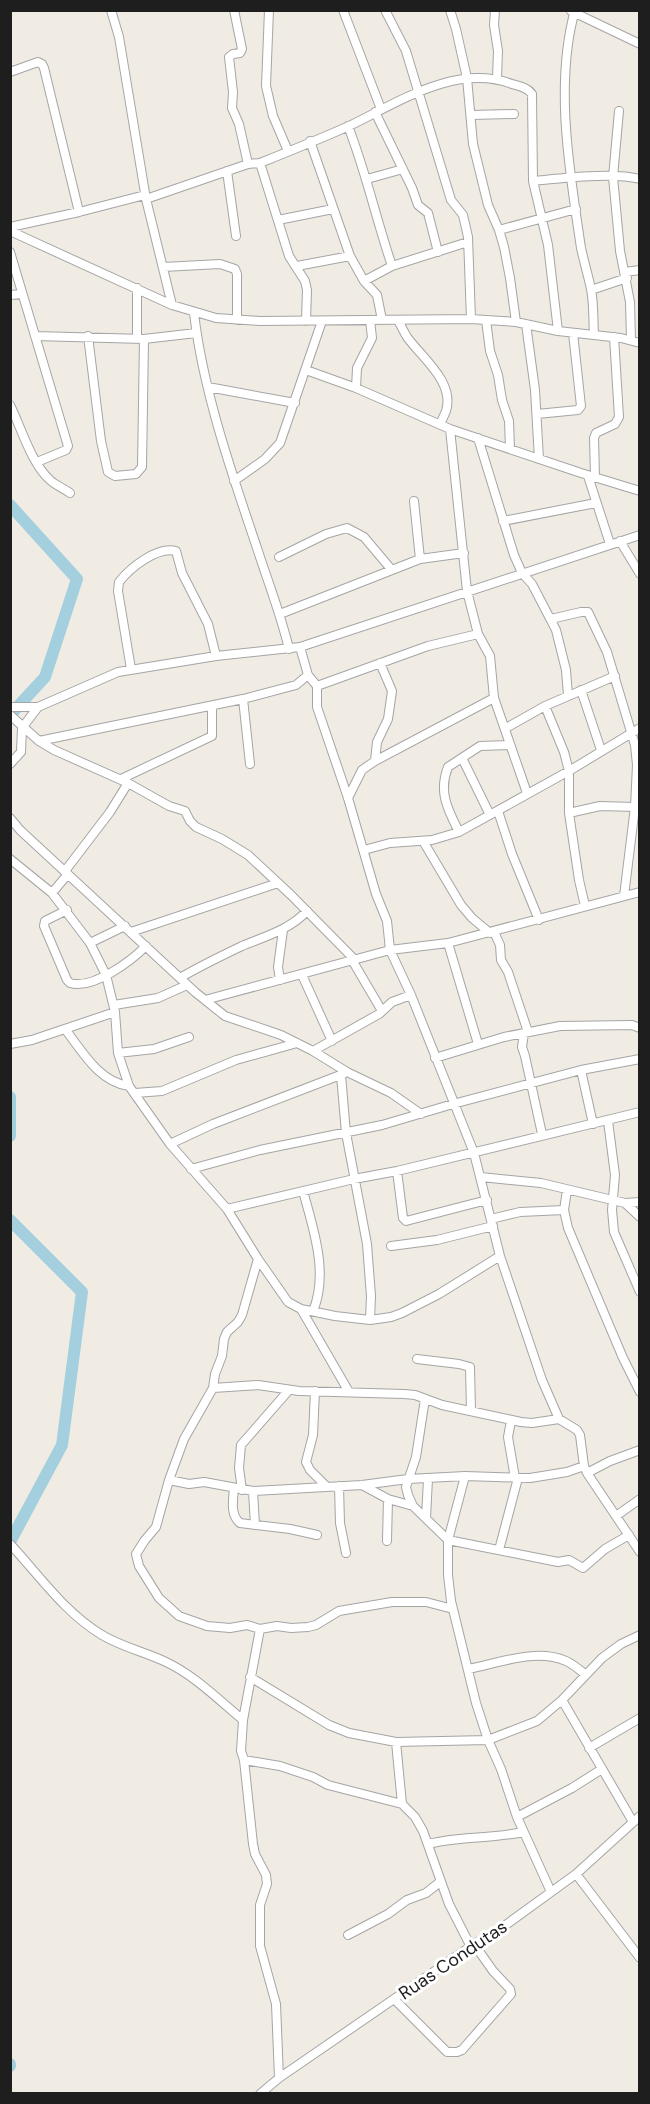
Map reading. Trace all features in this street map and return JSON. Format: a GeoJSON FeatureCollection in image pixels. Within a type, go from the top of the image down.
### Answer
{"type":"FeatureCollection","features":[{"type":"Feature","properties":{"kind":"street"},"geometry":{"type":"LineString","coordinates":[[111,10],[119,37],[146,197],[172,306]]}},
{"type":"Feature","properties":{"kind":"street"},"geometry":{"type":"LineString","coordinates":[[234,10],[242,49],[240,53],[229,57],[233,93],[232,108],[239,124],[248,164]]}},
{"type":"Feature","properties":{"kind":"street"},"geometry":{"type":"LineString","coordinates":[[269,10],[266,86],[273,116],[288,151]]}},
{"type":"Feature","properties":{"kind":"street"},"geometry":{"type":"LineString","coordinates":[[343,10],[378,110],[418,205],[428,213],[438,252]]}},
{"type":"Feature","properties":{"kind":"street"},"geometry":{"type":"LineString","coordinates":[[385,10],[406,51],[451,200],[462,215],[468,242],[471,319]]}},
{"type":"Feature","properties":{"kind":"street"},"geometry":{"type":"LineString","coordinates":[[450,10],[467,78],[472,144],[488,205],[499,230],[510,278],[516,322]]}},
{"type":"Feature","properties":{"kind":"street"},"geometry":{"type":"LineString","coordinates":[[495,10],[497,78]]}},
{"type":"Feature","properties":{"kind":"street"},"geometry":{"type":"LineString","coordinates":[[594,335],[591,290],[581,248],[565,100],[568,46],[573,11],[639,44]]}},
{"type":"Feature","properties":{"kind":"street"},"geometry":{"type":"LineString","coordinates":[[10,72],[38,62],[45,68],[79,212]]}},
{"type":"Feature","properties":{"kind":"street"},"geometry":{"type":"LineString","coordinates":[[10,229],[146,197],[248,164],[260,163],[348,126],[417,93],[467,78],[497,78],[524,88],[532,94],[533,181],[548,245],[558,331]]}},
{"type":"Feature","properties":{"kind":"street"},"geometry":{"type":"LineString","coordinates":[[10,229],[172,306],[216,318],[306,321],[471,319],[516,322],[558,331],[635,341],[626,275],[620,251],[613,177],[619,111]]}},
{"type":"Feature","properties":{"kind":"street"},"geometry":{"type":"LineString","coordinates":[[471,115],[514,114]]}},
{"type":"Feature","properties":{"kind":"street"},"geometry":{"type":"LineString","coordinates":[[348,126],[367,178],[373,206],[392,266]]}},
{"type":"Feature","properties":{"kind":"street"},"geometry":{"type":"LineString","coordinates":[[310,141],[350,256],[364,281],[377,295],[382,320]]}},
{"type":"Feature","properties":{"kind":"street"},"geometry":{"type":"LineString","coordinates":[[260,163],[289,256],[305,281],[306,321]]}},
{"type":"Feature","properties":{"kind":"street"},"geometry":{"type":"LineString","coordinates":[[367,178],[403,169]]}},
{"type":"Feature","properties":{"kind":"street"},"geometry":{"type":"LineString","coordinates":[[227,171],[236,237]]}},
{"type":"Feature","properties":{"kind":"street"},"geometry":{"type":"LineString","coordinates":[[533,181],[572,177],[639,179]]}},
{"type":"Feature","properties":{"kind":"street"},"geometry":{"type":"LineString","coordinates":[[278,220],[333,208]]}},
{"type":"Feature","properties":{"kind":"street"},"geometry":{"type":"LineString","coordinates":[[499,230],[576,208]]}},
{"type":"Feature","properties":{"kind":"street"},"geometry":{"type":"LineString","coordinates":[[364,281],[392,266],[468,242]]}},
{"type":"Feature","properties":{"kind":"street"},"geometry":{"type":"LineString","coordinates":[[10,252],[68,446],[66,450],[37,462]]}},
{"type":"Feature","properties":{"kind":"street"},"geometry":{"type":"LineString","coordinates":[[297,267],[350,256]]}},
{"type":"Feature","properties":{"kind":"street"},"geometry":{"type":"LineString","coordinates":[[163,267],[220,264],[235,269],[237,274],[237,320]]}},
{"type":"Feature","properties":{"kind":"street"},"geometry":{"type":"LineString","coordinates":[[591,290],[639,270]]}},
{"type":"Feature","properties":{"kind":"street"},"geometry":{"type":"LineString","coordinates":[[88,336],[101,441],[108,472],[115,476],[136,474],[142,467],[137,288]]}},
{"type":"Feature","properties":{"kind":"street"},"geometry":{"type":"LineString","coordinates":[[10,295],[22,294]]}},
{"type":"Feature","properties":{"kind":"street"},"geometry":{"type":"LineString","coordinates":[[194,313],[208,387],[234,481],[280,614],[289,649]]}},
{"type":"Feature","properties":{"kind":"street"},"geometry":{"type":"LineString","coordinates":[[356,388],[357,368],[372,338],[370,320]]}},
{"type":"Feature","properties":{"kind":"street"},"geometry":{"type":"LineString","coordinates":[[398,320],[406,335],[445,386],[446,410],[440,424]]}},
{"type":"Feature","properties":{"kind":"street"},"geometry":{"type":"LineString","coordinates":[[486,320],[501,400],[509,421],[510,449]]}},
{"type":"Feature","properties":{"kind":"street"},"geometry":{"type":"LineString","coordinates":[[234,481],[265,459],[280,442],[322,321]]}},
{"type":"Feature","properties":{"kind":"street"},"geometry":{"type":"LineString","coordinates":[[526,324],[537,414],[539,459]]}},
{"type":"Feature","properties":{"kind":"street"},"geometry":{"type":"LineString","coordinates":[[35,336],[140,339],[196,333]]}},
{"type":"Feature","properties":{"kind":"street"},"geometry":{"type":"LineString","coordinates":[[537,414],[571,412],[578,410],[580,406],[573,333]]}},
{"type":"Feature","properties":{"kind":"street"},"geometry":{"type":"LineString","coordinates":[[610,544],[596,503],[592,476],[596,433],[615,424],[619,417],[614,337]]}},
{"type":"Feature","properties":{"kind":"street"},"geometry":{"type":"LineString","coordinates":[[306,370],[356,388],[450,429],[639,491]]}},
{"type":"Feature","properties":{"kind":"street"},"geometry":{"type":"LineString","coordinates":[[208,387],[295,403]]}},
{"type":"Feature","properties":{"kind":"street"},"geometry":{"type":"LineString","coordinates":[[10,405],[37,462],[50,480],[69,493]]}},
{"type":"Feature","properties":{"kind":"street"},"geometry":{"type":"LineString","coordinates":[[450,429],[467,591],[478,634],[490,656],[494,698],[527,793]]}},
{"type":"Feature","properties":{"kind":"street"},"geometry":{"type":"LineString","coordinates":[[478,438],[503,521],[522,573],[532,584],[551,619],[562,653],[568,696]]}},
{"type":"Feature","properties":{"kind":"street"},"geometry":{"type":"LineString","coordinates":[[414,501],[420,559]]}},
{"type":"Feature","properties":{"kind":"street"},"geometry":{"type":"LineString","coordinates":[[503,521],[596,503]]}},
{"type":"Feature","properties":{"kind":"street"},"geometry":{"type":"LineString","coordinates":[[279,557],[326,534],[347,528],[364,537],[391,569]]}},
{"type":"Feature","properties":{"kind":"street"},"geometry":{"type":"LineString","coordinates":[[10,707],[38,707],[106,676],[131,669],[216,656],[300,647],[639,535]]}},
{"type":"Feature","properties":{"kind":"street"},"geometry":{"type":"LineString","coordinates":[[620,541],[639,574]]}},
{"type":"Feature","properties":{"kind":"street"},"geometry":{"type":"LineString","coordinates":[[131,669],[118,591],[119,582],[136,565],[170,550],[176,551],[182,573],[208,624],[216,656]]}},
{"type":"Feature","properties":{"kind":"street"},"geometry":{"type":"LineString","coordinates":[[280,614],[420,559],[464,553]]}},
{"type":"Feature","properties":{"kind":"street"},"geometry":{"type":"LineString","coordinates":[[551,619],[588,612],[607,652],[636,730],[638,765],[636,807],[624,896]]}},
{"type":"Feature","properties":{"kind":"street"},"geometry":{"type":"LineString","coordinates":[[317,686],[428,646],[478,634]]}},
{"type":"Feature","properties":{"kind":"street"},"geometry":{"type":"LineString","coordinates":[[300,647],[309,675],[317,686],[317,707],[348,798],[376,894],[387,921],[390,950],[411,995],[474,1153],[500,1256],[542,1380],[559,1419],[577,1430],[585,1470],[639,1552]]}},
{"type":"Feature","properties":{"kind":"street"},"geometry":{"type":"LineString","coordinates":[[375,761],[377,742],[389,716],[392,691],[380,663]]}},
{"type":"Feature","properties":{"kind":"street"},"geometry":{"type":"LineString","coordinates":[[39,741],[243,699],[296,685],[309,675]]}},
{"type":"Feature","properties":{"kind":"street"},"geometry":{"type":"LineString","coordinates":[[506,728],[545,706],[615,676]]}},
{"type":"Feature","properties":{"kind":"street"},"geometry":{"type":"LineString","coordinates":[[581,690],[601,750]]}},
{"type":"Feature","properties":{"kind":"street"},"geometry":{"type":"LineString","coordinates":[[348,798],[362,770],[375,761],[494,698]]}},
{"type":"Feature","properties":{"kind":"street"},"geometry":{"type":"LineString","coordinates":[[243,699],[250,764]]}},
{"type":"Feature","properties":{"kind":"street"},"geometry":{"type":"LineString","coordinates":[[52,893],[110,812],[125,781],[212,736],[212,706]]}},
{"type":"Feature","properties":{"kind":"street"},"geometry":{"type":"LineString","coordinates":[[545,706],[564,752],[569,771],[570,813],[585,906]]}},
{"type":"Feature","properties":{"kind":"street"},"geometry":{"type":"LineString","coordinates":[[10,764],[21,752],[22,728],[38,707]]}},
{"type":"Feature","properties":{"kind":"street"},"geometry":{"type":"LineString","coordinates":[[10,715],[22,728],[54,750],[125,781],[169,806],[185,811],[192,824],[238,848],[307,911],[353,960],[382,1011]]}},
{"type":"Feature","properties":{"kind":"street"},"geometry":{"type":"LineString","coordinates":[[364,850],[390,843],[423,841],[459,832],[569,771],[636,730]]}},
{"type":"Feature","properties":{"kind":"street"},"geometry":{"type":"LineString","coordinates":[[459,832],[444,801],[443,786],[448,767],[485,745],[509,745]]}},
{"type":"Feature","properties":{"kind":"street"},"geometry":{"type":"LineString","coordinates":[[462,758],[490,815]]}},
{"type":"Feature","properties":{"kind":"street"},"geometry":{"type":"LineString","coordinates":[[570,813],[600,806],[636,807]]}},
{"type":"Feature","properties":{"kind":"street"},"geometry":{"type":"LineString","coordinates":[[498,811],[512,854],[539,920]]}},
{"type":"Feature","properties":{"kind":"street"},"geometry":{"type":"LineString","coordinates":[[10,818],[20,830],[187,985],[225,1016],[281,1035],[313,1051],[344,1074],[377,1085],[421,1114]]}},
{"type":"Feature","properties":{"kind":"street"},"geometry":{"type":"LineString","coordinates":[[423,841],[461,905],[472,918],[492,932],[500,945],[501,960],[511,981],[526,1032],[522,1050],[542,1134]]}},
{"type":"Feature","properties":{"kind":"street"},"geometry":{"type":"LineString","coordinates":[[10,859],[52,893],[90,942],[106,975],[114,1009],[118,1053],[129,1086],[170,1144],[227,1209],[288,1302],[301,1309],[370,1320],[402,1313],[439,1294],[500,1256]]}},
{"type":"Feature","properties":{"kind":"street"},"geometry":{"type":"LineString","coordinates":[[90,942],[278,883]]}},
{"type":"Feature","properties":{"kind":"street"},"geometry":{"type":"LineString","coordinates":[[205,1000],[390,950],[447,943],[639,892]]}},
{"type":"Feature","properties":{"kind":"street"},"geometry":{"type":"LineString","coordinates":[[67,910],[48,919],[44,924],[67,980],[75,984],[82,984],[106,975],[133,958],[146,946]]}},
{"type":"Feature","properties":{"kind":"street"},"geometry":{"type":"LineString","coordinates":[[180,978],[213,959],[283,930],[307,911]]}},
{"type":"Feature","properties":{"kind":"street"},"geometry":{"type":"LineString","coordinates":[[279,980],[278,967],[283,930]]}},
{"type":"Feature","properties":{"kind":"street"},"geometry":{"type":"LineString","coordinates":[[447,943],[478,1044]]}},
{"type":"Feature","properties":{"kind":"street"},"geometry":{"type":"LineString","coordinates":[[302,975],[332,1041]]}},
{"type":"Feature","properties":{"kind":"street"},"geometry":{"type":"LineString","coordinates":[[10,1044],[32,1040],[114,1009],[158,998],[187,985]]}},
{"type":"Feature","properties":{"kind":"street"},"geometry":{"type":"LineString","coordinates":[[313,1051],[382,1011],[392,1002],[411,995]]}},
{"type":"Feature","properties":{"kind":"street"},"geometry":{"type":"LineString","coordinates":[[435,1058],[526,1032],[572,1026],[632,1025],[639,1028]]}},
{"type":"Feature","properties":{"kind":"street"},"geometry":{"type":"LineString","coordinates":[[65,1029],[95,1067],[114,1083],[129,1086]]}},
{"type":"Feature","properties":{"kind":"street"},"geometry":{"type":"LineString","coordinates":[[118,1053],[154,1049],[189,1037]]}},
{"type":"Feature","properties":{"kind":"street"},"geometry":{"type":"LineString","coordinates":[[135,1093],[162,1091],[236,1060],[297,1043]]}},
{"type":"Feature","properties":{"kind":"street"},"geometry":{"type":"LineString","coordinates":[[191,1169],[260,1150],[382,1125],[531,1082],[639,1059]]}},
{"type":"Feature","properties":{"kind":"street"},"geometry":{"type":"LineString","coordinates":[[581,1070],[593,1124]]}},
{"type":"Feature","properties":{"kind":"street"},"geometry":{"type":"LineString","coordinates":[[344,1074],[346,1133],[367,1244],[371,1296],[370,1320]]}},
{"type":"Feature","properties":{"kind":"street"},"geometry":{"type":"LineString","coordinates":[[170,1144],[213,1124],[344,1074]]}},
{"type":"Feature","properties":{"kind":"street"},"geometry":{"type":"LineString","coordinates":[[227,1209],[474,1153],[542,1134],[639,1112]]}},
{"type":"Feature","properties":{"kind":"street"},"geometry":{"type":"LineString","coordinates":[[608,1120],[615,1168],[612,1217],[614,1232],[636,1272],[639,1292]]}},
{"type":"Feature","properties":{"kind":"street"},"geometry":{"type":"LineString","coordinates":[[397,1171],[406,1221],[487,1200]]}},
{"type":"Feature","properties":{"kind":"street"},"geometry":{"type":"LineString","coordinates":[[481,1177],[541,1183],[614,1201],[639,1202]]}},
{"type":"Feature","properties":{"kind":"street"},"geometry":{"type":"LineString","coordinates":[[567,1190],[564,1210],[572,1238],[639,1392]]}},
{"type":"Feature","properties":{"kind":"street"},"geometry":{"type":"LineString","coordinates":[[303,1191],[314,1232],[320,1275],[319,1293],[313,1311]]}},
{"type":"Feature","properties":{"kind":"street"},"geometry":{"type":"LineString","coordinates":[[625,1203],[639,1217]]}},
{"type":"Feature","properties":{"kind":"street"},"geometry":{"type":"LineString","coordinates":[[391,1246],[431,1241],[520,1212],[564,1210]]}},
{"type":"Feature","properties":{"kind":"street"},"geometry":{"type":"LineString","coordinates":[[258,1259],[242,1315],[224,1339],[213,1388],[184,1439],[169,1480],[156,1527],[136,1554],[139,1566],[153,1591],[179,1616],[218,1628],[247,1625],[260,1629],[277,1626],[308,1627],[316,1625],[339,1611],[392,1602],[426,1602],[453,1609]]}},
{"type":"Feature","properties":{"kind":"street"},"geometry":{"type":"LineString","coordinates":[[301,1309],[349,1392]]}},
{"type":"Feature","properties":{"kind":"street"},"geometry":{"type":"LineString","coordinates":[[417,1359],[470,1367],[471,1411]]}},
{"type":"Feature","properties":{"kind":"street"},"geometry":{"type":"LineString","coordinates":[[213,1388],[258,1385],[289,1390],[404,1394],[511,1421],[532,1424],[559,1419]]}},
{"type":"Feature","properties":{"kind":"street"},"geometry":{"type":"LineString","coordinates":[[289,1390],[241,1445],[234,1518],[240,1523],[317,1535]]}},
{"type":"Feature","properties":{"kind":"street"},"geometry":{"type":"LineString","coordinates":[[315,1391],[313,1435],[306,1462],[310,1470],[326,1486]]}},
{"type":"Feature","properties":{"kind":"street"},"geometry":{"type":"LineString","coordinates":[[426,1399],[412,1476],[406,1491],[413,1506],[448,1540],[558,1562],[569,1560],[583,1568],[605,1549],[629,1535]]}},
{"type":"Feature","properties":{"kind":"street"},"geometry":{"type":"LineString","coordinates":[[499,1550],[516,1478],[508,1437],[511,1421]]}},
{"type":"Feature","properties":{"kind":"street"},"geometry":{"type":"LineString","coordinates":[[169,1480],[189,1484],[204,1482],[253,1491],[362,1485],[412,1476],[428,1479],[465,1476],[516,1478],[585,1470],[639,1450]]}},
{"type":"Feature","properties":{"kind":"street"},"geometry":{"type":"LineString","coordinates":[[465,1476],[448,1540],[447,1575],[453,1609],[488,1740],[501,1769],[517,1818],[551,1892]]}},
{"type":"Feature","properties":{"kind":"street"},"geometry":{"type":"LineString","coordinates":[[426,1518],[428,1479]]}},
{"type":"Feature","properties":{"kind":"street"},"geometry":{"type":"LineString","coordinates":[[339,1485],[340,1523],[346,1553]]}},
{"type":"Feature","properties":{"kind":"street"},"geometry":{"type":"LineString","coordinates":[[362,1485],[388,1499],[413,1506]]}},
{"type":"Feature","properties":{"kind":"street"},"geometry":{"type":"LineString","coordinates":[[253,1491],[255,1525]]}},
{"type":"Feature","properties":{"kind":"street"},"geometry":{"type":"LineString","coordinates":[[387,1540],[388,1499]]}},
{"type":"Feature","properties":{"kind":"street"},"geometry":{"type":"LineString","coordinates":[[616,1516],[639,1499]]}},
{"type":"Feature","properties":{"kind":"street"},"geometry":{"type":"LineString","coordinates":[[10,1544],[40,1581],[69,1610],[102,1635],[137,1652],[166,1662],[191,1677],[243,1720]]}},
{"type":"Feature","properties":{"kind":"street"},"geometry":{"type":"LineString","coordinates":[[260,1629],[243,1720],[241,1751],[255,1854],[266,1875],[267,1884],[260,1905],[260,1946],[276,2004],[279,2078]]}},
{"type":"Feature","properties":{"kind":"street"},"geometry":{"type":"LineString","coordinates":[[250,1677],[329,1725],[371,1739],[396,1742],[488,1740],[537,1720],[562,1700],[612,1651],[639,1635]]}},
{"type":"Feature","properties":{"kind":"street"},"geometry":{"type":"LineString","coordinates":[[468,1669],[530,1656],[543,1656],[568,1662],[586,1675]]}},
{"type":"Feature","properties":{"kind":"street"},"geometry":{"type":"LineString","coordinates":[[562,1700],[589,1748],[636,1819]]}},
{"type":"Feature","properties":{"kind":"street"},"geometry":{"type":"LineString","coordinates":[[589,1748],[639,1718]]}},
{"type":"Feature","properties":{"kind":"street"},"geometry":{"type":"LineString","coordinates":[[396,1742],[402,1804]]}},
{"type":"Feature","properties":{"kind":"street"},"geometry":{"type":"LineString","coordinates":[[244,1760],[280,1766],[313,1777],[328,1785],[402,1804],[418,1820],[449,1904],[472,1946],[510,1989],[511,1994],[462,2050],[457,2052],[447,2052],[394,2000]]}},
{"type":"Feature","properties":{"kind":"street"},"geometry":{"type":"LineString","coordinates":[[517,1818],[572,1788],[602,1768]]}},
{"type":"Feature","properties":{"kind":"street","name":"Ruas Condutas"},"geometry":{"type":"LineString","coordinates":[[260,2094],[279,2078],[496,1932],[576,1874],[636,1819]]}},
{"type":"Feature","properties":{"kind":"street"},"geometry":{"type":"LineString","coordinates":[[428,1844],[523,1832]]}},
{"type":"Feature","properties":{"kind":"street"},"geometry":{"type":"LineString","coordinates":[[576,1874],[639,1958]]}},
{"type":"Feature","properties":{"kind":"street"},"geometry":{"type":"LineString","coordinates":[[348,1935],[388,1914],[406,1900],[426,1893],[440,1882]]}},
{"type":"Feature","properties":{"kind":"waterway"},"geometry":{"type":"LineString","coordinates":[[10,505],[77,579],[45,677],[11,714]]}},
{"type":"Feature","properties":{"kind":"waterway"},"geometry":{"type":"LineString","coordinates":[[10,1097],[10,1136]]}},
{"type":"Feature","properties":{"kind":"waterway"},"geometry":{"type":"LineString","coordinates":[[10,1220],[82,1292],[62,1445],[10,1542]]}}]}
